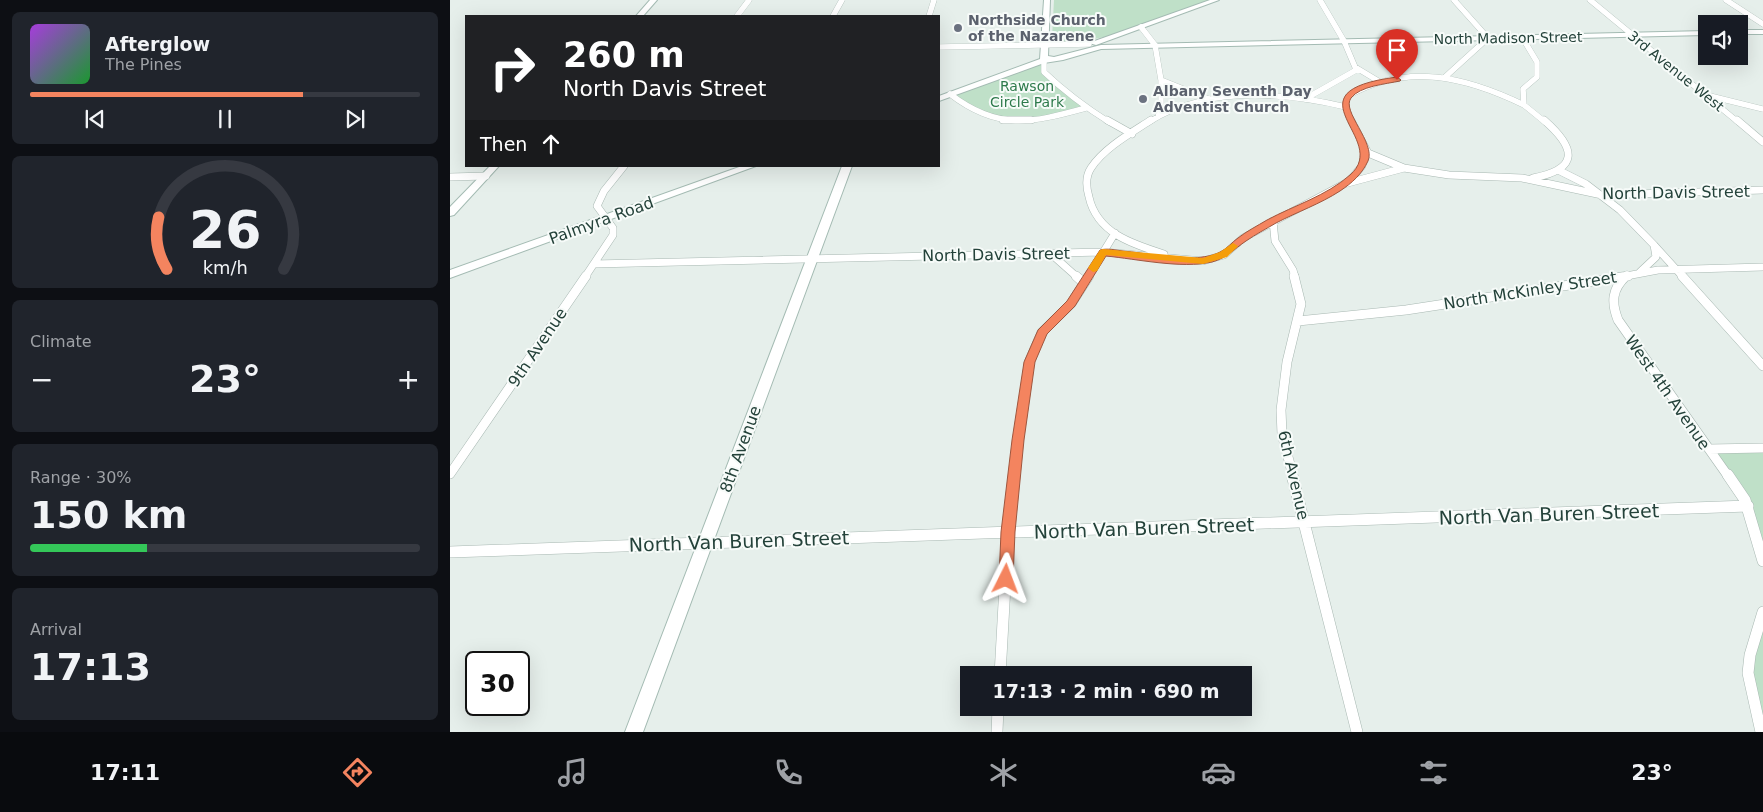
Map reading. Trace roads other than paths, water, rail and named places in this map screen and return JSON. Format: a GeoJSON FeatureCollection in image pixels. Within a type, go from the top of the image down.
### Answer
{"type":"FeatureCollection","features":[{"type":"Feature","properties":{"kind":"main road"},"geometry":{"type":"LineString","coordinates":[[640,15],[654,0]]}},
{"type":"Feature","properties":{"kind":"main road"},"geometry":{"type":"LineString","coordinates":[[1044,61],[1048,0]]}},
{"type":"Feature","properties":{"kind":"main road"},"geometry":{"type":"LineString","coordinates":[[940,98],[1216,0]]}},
{"type":"Feature","properties":{"kind":"main road"},"geometry":{"type":"LineString","coordinates":[[1748,32],[1763,32]]}},
{"type":"Feature","properties":{"kind":"main road","name":"North Madison Street"},"geometry":{"type":"LineString","coordinates":[[1044,61],[1063,58],[1101,47],[1698,33]]}},
{"type":"Feature","properties":{"kind":"main road"},"geometry":{"type":"LineString","coordinates":[[450,213],[494,167]]}},
{"type":"Feature","properties":{"kind":"main road","name":"Palmyra Road"},"geometry":{"type":"LineString","coordinates":[[450,274],[749,167]]}},
{"type":"Feature","properties":{"kind":"main road","name":"8th Avenue"},"geometry":{"type":"LineString","coordinates":[[634,732],[848,167]]}},
{"type":"Feature","properties":{"kind":"street"},"geometry":{"type":"LineString","coordinates":[[738,15],[750,0]]}},
{"type":"Feature","properties":{"kind":"street"},"geometry":{"type":"LineString","coordinates":[[834,15],[842,0]]}},
{"type":"Feature","properties":{"kind":"street"},"geometry":{"type":"LineString","coordinates":[[928,15],[934,0]]}},
{"type":"Feature","properties":{"kind":"street"},"geometry":{"type":"LineString","coordinates":[[1320,0],[1344,41],[1352,61],[1358,69],[1380,82]]}},
{"type":"Feature","properties":{"kind":"street"},"geometry":{"type":"LineString","coordinates":[[1444,78],[1488,38],[1454,0]]}},
{"type":"Feature","properties":{"kind":"street","name":"3rd Avenue West"},"geometry":{"type":"LineString","coordinates":[[1590,0],[1763,142]]}},
{"type":"Feature","properties":{"kind":"street"},"geometry":{"type":"LineString","coordinates":[[1726,0],[1763,24]]}},
{"type":"Feature","properties":{"kind":"street"},"geometry":{"type":"LineString","coordinates":[[1141,27],[1155,45],[1161,80],[1161,106],[1158,117]]}},
{"type":"Feature","properties":{"kind":"street"},"geometry":{"type":"LineString","coordinates":[[1522,37],[1537,62],[1539,73],[1523,89],[1524,105]]}},
{"type":"Feature","properties":{"kind":"street"},"geometry":{"type":"LineString","coordinates":[[940,47],[1089,44]]}},
{"type":"Feature","properties":{"kind":"street"},"geometry":{"type":"LineString","coordinates":[[1044,61],[1044,72],[1086,108],[1132,134]]}},
{"type":"Feature","properties":{"kind":"street"},"geometry":{"type":"LineString","coordinates":[[1306,99],[1358,69]]}},
{"type":"Feature","properties":{"kind":"street"},"geometry":{"type":"LineString","coordinates":[[1344,184],[1362,166],[1365,150],[1346,107],[1348,96],[1365,86],[1380,82],[1444,78],[1478,85],[1524,105],[1542,117],[1566,144],[1570,158],[1560,171],[1545,176],[1522,178]]}},
{"type":"Feature","properties":{"kind":"street"},"geometry":{"type":"LineString","coordinates":[[1161,80],[1211,100]]}},
{"type":"Feature","properties":{"kind":"street"},"geometry":{"type":"LineString","coordinates":[[950,94],[980,114],[1014,121],[1043,119],[1086,108]]}},
{"type":"Feature","properties":{"kind":"street"},"geometry":{"type":"LineString","coordinates":[[1184,260],[1146,249],[1103,226],[1090,204],[1087,181],[1088,172],[1101,157],[1158,117],[1171,111],[1211,100],[1252,95],[1306,99],[1346,107]]}},
{"type":"Feature","properties":{"kind":"street"},"geometry":{"type":"LineString","coordinates":[[1706,95],[1763,109]]}},
{"type":"Feature","properties":{"kind":"street"},"geometry":{"type":"LineString","coordinates":[[1365,150],[1384,161],[1404,168]]}},
{"type":"Feature","properties":{"kind":"street"},"geometry":{"type":"LineString","coordinates":[[607,218],[598,210],[597,206],[604,192],[623,167]]}},
{"type":"Feature","properties":{"kind":"street","name":"North Davis Street"},"geometry":{"type":"LineString","coordinates":[[594,264],[1103,252],[1203,261],[1224,255],[1243,238],[1344,184],[1404,168],[1449,175],[1522,178],[1602,195],[1763,190]]}},
{"type":"Feature","properties":{"kind":"street"},"geometry":{"type":"LineString","coordinates":[[1560,171],[1578,179],[1628,215],[1763,366]]}},
{"type":"Feature","properties":{"kind":"street"},"geometry":{"type":"LineString","coordinates":[[450,177],[486,176]]}},
{"type":"Feature","properties":{"kind":"street","name":"9th Avenue"},"geometry":{"type":"LineString","coordinates":[[450,474],[613,235],[614,228],[607,218]]}},
{"type":"Feature","properties":{"kind":"street","name":"6th Avenue"},"geometry":{"type":"LineString","coordinates":[[1273,221],[1275,241],[1288,260],[1297,282],[1301,304],[1287,362],[1281,410],[1282,434],[1357,732]]}},
{"type":"Feature","properties":{"kind":"street"},"geometry":{"type":"LineString","coordinates":[[1001,666],[1008,532],[1022,404],[1030,362],[1042,332],[1071,304],[1116,233]]}},
{"type":"Feature","properties":{"kind":"street"},"geometry":{"type":"LineString","coordinates":[[1640,273],[1656,257],[1654,245]]}},
{"type":"Feature","properties":{"kind":"street"},"geometry":{"type":"LineString","coordinates":[[1050,253],[1084,283]]}},
{"type":"Feature","properties":{"kind":"street","name":"North McKinley Street"},"geometry":{"type":"LineString","coordinates":[[1298,320],[1406,310],[1504,294],[1579,285],[1640,273],[1763,267]]}},
{"type":"Feature","properties":{"kind":"street","name":"West 4th Avenue"},"geometry":{"type":"LineString","coordinates":[[1627,275],[1612,292],[1612,301],[1618,320],[1748,506]]}},
{"type":"Feature","properties":{"kind":"street"},"geometry":{"type":"LineString","coordinates":[[1709,449],[1763,448]]}},
{"type":"Feature","properties":{"kind":"street"},"geometry":{"type":"LineString","coordinates":[[1748,506],[1763,561]]}},
{"type":"Feature","properties":{"kind":"street","name":"North Van Buren Street"},"geometry":{"type":"LineString","coordinates":[[450,552],[705,541],[801,540],[1748,506]]}},
{"type":"Feature","properties":{"kind":"street"},"geometry":{"type":"LineString","coordinates":[[1761,732],[1748,673],[1750,655],[1763,612]]}},
{"type":"Feature","properties":{"kind":"street"},"geometry":{"type":"LineString","coordinates":[[997,732],[998,716]]}},
{"type":"Feature","properties":{"kind":"place","name":"Northside Church of the Nazarene"},"geometry":{"type":"Point","coordinates":[958,28]}},
{"type":"Feature","properties":{"kind":"place","name":"Albany Seventh Day Adventist Church"},"geometry":{"type":"Point","coordinates":[1143,99]}},
{"type":"Feature","properties":{"kind":"park label","name":"Rawson Circle Park"},"geometry":{"type":"Point","coordinates":[1027,94]}}]}
